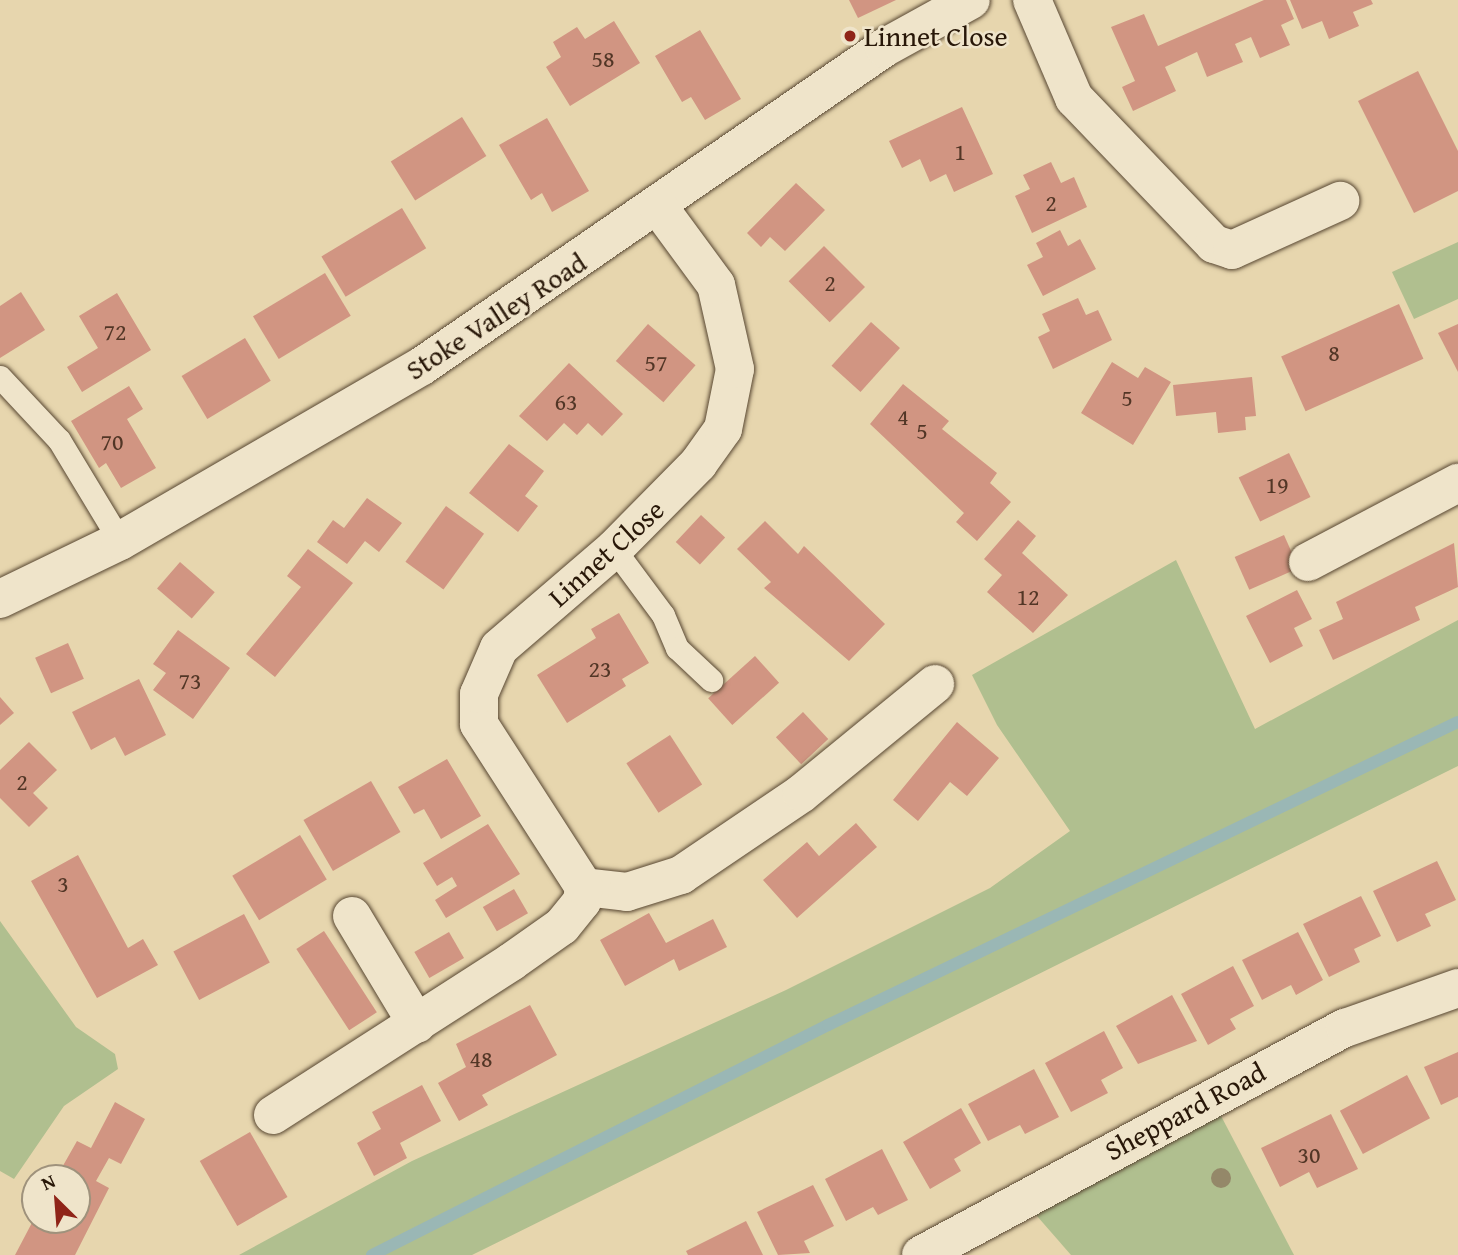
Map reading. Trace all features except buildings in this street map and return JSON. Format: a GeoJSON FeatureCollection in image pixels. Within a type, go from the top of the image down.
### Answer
{"type":"FeatureCollection","features":[{"type":"Feature","properties":{"kind":"street","name":"Stoke Valley Road"},"geometry":{"type":"LineString","coordinates":[[0,599],[120,541],[422,366],[658,206],[873,54],[971,0]]}},
{"type":"Feature","properties":{"kind":"street"},"geometry":{"type":"LineString","coordinates":[[1032,0],[1074,98],[1214,244],[1232,250],[1340,201]]}},
{"type":"Feature","properties":{"kind":"street","name":"Linnet Close"},"geometry":{"type":"LineString","coordinates":[[584,887],[477,712],[499,648],[614,549],[698,464],[723,429],[733,390],[731,334],[716,285],[658,206]]}},
{"type":"Feature","properties":{"kind":"street"},"geometry":{"type":"LineString","coordinates":[[1308,562],[1458,483]]}},
{"type":"Feature","properties":{"kind":"street"},"geometry":{"type":"LineString","coordinates":[[273,1115],[417,1024],[562,926],[582,901],[584,887],[627,892],[681,875],[802,793],[935,684]]}},
{"type":"Feature","properties":{"kind":"street"},"geometry":{"type":"LineString","coordinates":[[352,916],[417,1024]]}},
{"type":"Feature","properties":{"kind":"street","name":"Sheppard Road"},"geometry":{"type":"LineString","coordinates":[[921,1255],[1345,1028],[1458,988]]}},
{"type":"Feature","properties":{"kind":"lane"},"geometry":{"type":"LineString","coordinates":[[0,377],[59,440],[120,541]]}},
{"type":"Feature","properties":{"kind":"lane"},"geometry":{"type":"LineString","coordinates":[[614,549],[663,615],[677,648],[711,680]]}},
{"type":"Feature","properties":{"kind":"green space"},"geometry":{"type":"Polygon","coordinates":[[[1458,242],[1458,299],[1414,319],[1392,272],[1458,242]]]}},
{"type":"Feature","properties":{"kind":"green space"},"geometry":{"type":"Polygon","coordinates":[[[1176,560],[1255,729],[1458,620],[1458,766],[472,1255],[239,1255],[412,1161],[786,990],[990,888],[1070,831],[997,725],[972,675],[1176,560]]]}},
{"type":"Feature","properties":{"kind":"green space"},"geometry":{"type":"Polygon","coordinates":[[[0,921],[76,1027],[115,1054],[118,1069],[64,1106],[24,1164],[21,1164],[14,1179],[0,1171],[0,921]]]}},
{"type":"Feature","properties":{"kind":"green space"},"geometry":{"type":"Polygon","coordinates":[[[1220,1114],[1294,1255],[1071,1255],[1030,1208],[1220,1114]]]}},
{"type":"Feature","properties":{"kind":"waterway"},"geometry":{"type":"LineString","coordinates":[[372,1255],[828,1025],[1458,722]]}},
{"type":"Feature","properties":{"kind":"place","name":"Linnet Close"},"geometry":{"type":"Point","coordinates":[850,36]}}]}
